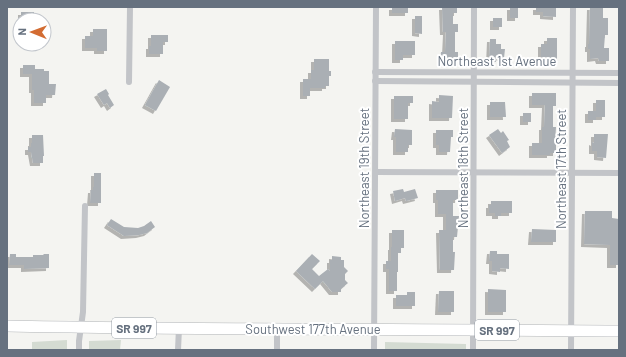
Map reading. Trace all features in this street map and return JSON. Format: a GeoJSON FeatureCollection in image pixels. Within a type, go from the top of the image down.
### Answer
{"type":"FeatureCollection","features":[{"type":"Feature","properties":{"kind":"highway","name":"Southwest 177th Avenue"},"geometry":{"type":"LineString","coordinates":[[7,326],[619,331]]}},
{"type":"Feature","properties":{"kind":"street"},"geometry":{"type":"LineString","coordinates":[[129,82],[130,7]]}},
{"type":"Feature","properties":{"kind":"street","name":"Northeast 19th Street"},"geometry":{"type":"LineString","coordinates":[[374,350],[376,7]]}},
{"type":"Feature","properties":{"kind":"street","name":"Northeast 18th Street"},"geometry":{"type":"LineString","coordinates":[[473,350],[474,7]]}},
{"type":"Feature","properties":{"kind":"street","name":"Northeast 17th Street"},"geometry":{"type":"LineString","coordinates":[[571,350],[573,7]]}},
{"type":"Feature","properties":{"kind":"street","name":"Northeast 1st Avenue"},"geometry":{"type":"LineString","coordinates":[[375,72],[619,73]]}},
{"type":"Feature","properties":{"kind":"street","name":"Northeast 1st Avenue"},"geometry":{"type":"LineString","coordinates":[[375,81],[619,83]]}},
{"type":"Feature","properties":{"kind":"street"},"geometry":{"type":"LineString","coordinates":[[376,172],[619,173]]}},
{"type":"Feature","properties":{"kind":"street"},"geometry":{"type":"LineString","coordinates":[[79,350],[83,312],[84,206]]}},
{"type":"Feature","properties":{"kind":"street"},"geometry":{"type":"LineString","coordinates":[[178,350],[179,328]]}},
{"type":"Feature","properties":{"kind":"street"},"geometry":{"type":"LineString","coordinates":[[277,329],[277,350]]}},
{"type":"Feature","properties":{"kind":"shaded area"},"geometry":{"type":"Polygon","coordinates":[[[67,340],[67,350],[32,350],[32,342],[67,340]]]}},
{"type":"Feature","properties":{"kind":"shaded area"},"geometry":{"type":"Polygon","coordinates":[[[121,340],[120,350],[89,350],[89,341],[121,340]]]}},
{"type":"Feature","properties":{"kind":"shaded area"},"geometry":{"type":"Polygon","coordinates":[[[385,342],[466,344],[466,350],[385,350],[385,342]]]}},
{"type":"Feature","properties":{"kind":"building"},"geometry":{"type":"Polygon","coordinates":[[[392,7],[408,7],[408,13],[392,13],[392,7]]]}},
{"type":"Feature","properties":{"kind":"building"},"geometry":{"type":"Polygon","coordinates":[[[442,7],[457,7],[457,13],[453,13],[453,24],[458,24],[458,32],[455,32],[455,52],[458,52],[458,60],[440,60],[441,52],[445,52],[446,32],[443,32],[442,7]]]}},
{"type":"Feature","properties":{"kind":"building"},"geometry":{"type":"Polygon","coordinates":[[[510,7],[518,7],[518,18],[510,18],[510,7]]]}},
{"type":"Feature","properties":{"kind":"building"},"geometry":{"type":"Polygon","coordinates":[[[536,7],[556,7],[556,17],[543,16],[543,12],[536,12],[536,7]]]}},
{"type":"Feature","properties":{"kind":"building"},"geometry":{"type":"Polygon","coordinates":[[[590,7],[603,7],[603,18],[608,18],[608,35],[605,35],[604,48],[609,48],[609,61],[599,61],[598,58],[590,59],[590,49],[588,49],[588,44],[590,7]]]}},
{"type":"Feature","properties":{"kind":"building"},"geometry":{"type":"Polygon","coordinates":[[[415,16],[422,16],[422,34],[415,33],[415,16]]]}},
{"type":"Feature","properties":{"kind":"building"},"geometry":{"type":"Polygon","coordinates":[[[493,18],[502,18],[502,27],[493,27],[493,18]]]}},
{"type":"Feature","properties":{"kind":"building"},"geometry":{"type":"Polygon","coordinates":[[[93,29],[107,29],[107,51],[97,51],[97,48],[85,48],[85,36],[93,36],[93,29]]]}},
{"type":"Feature","properties":{"kind":"building"},"geometry":{"type":"Polygon","coordinates":[[[151,35],[168,35],[168,42],[163,42],[163,54],[149,54],[151,35]]]}},
{"type":"Feature","properties":{"kind":"building"},"geometry":{"type":"Polygon","coordinates":[[[547,38],[557,38],[557,61],[547,61],[547,57],[541,57],[541,44],[547,44],[547,38]]]}},
{"type":"Feature","properties":{"kind":"building"},"geometry":{"type":"Polygon","coordinates":[[[490,39],[496,39],[496,44],[501,44],[501,49],[505,49],[504,58],[496,57],[496,62],[489,61],[490,39]]]}},
{"type":"Feature","properties":{"kind":"building"},"geometry":{"type":"Polygon","coordinates":[[[395,41],[415,41],[415,55],[403,55],[403,60],[395,60],[395,41]]]}},
{"type":"Feature","properties":{"kind":"building"},"geometry":{"type":"Polygon","coordinates":[[[314,59],[329,59],[329,71],[331,71],[331,76],[329,76],[329,86],[325,86],[325,88],[310,88],[310,96],[303,96],[303,79],[311,79],[311,70],[314,70],[314,59]]]}},
{"type":"Feature","properties":{"kind":"building"},"geometry":{"type":"Polygon","coordinates":[[[23,65],[35,65],[35,69],[44,69],[44,71],[49,71],[49,84],[56,84],[55,95],[46,95],[46,103],[34,103],[32,74],[23,74],[23,65]]]}},
{"type":"Feature","properties":{"kind":"building"},"geometry":{"type":"Polygon","coordinates":[[[159,80],[170,87],[156,111],[145,105],[159,80]]]}},
{"type":"Feature","properties":{"kind":"building"},"geometry":{"type":"Polygon","coordinates":[[[106,89],[114,105],[110,108],[107,103],[104,105],[97,94],[106,89]]]}},
{"type":"Feature","properties":{"kind":"building"},"geometry":{"type":"Polygon","coordinates":[[[532,93],[556,93],[556,106],[553,106],[553,127],[556,127],[556,153],[550,153],[550,155],[532,155],[532,143],[542,143],[542,127],[544,127],[545,105],[532,105],[532,93]]]}},
{"type":"Feature","properties":{"kind":"building"},"geometry":{"type":"Polygon","coordinates":[[[439,95],[453,96],[452,118],[432,118],[432,101],[439,102],[439,95]]]}},
{"type":"Feature","properties":{"kind":"building"},"geometry":{"type":"Polygon","coordinates":[[[394,96],[413,96],[413,103],[408,103],[408,119],[394,119],[394,96]]]}},
{"type":"Feature","properties":{"kind":"building"},"geometry":{"type":"Polygon","coordinates":[[[596,100],[605,100],[605,117],[596,117],[596,120],[588,120],[588,111],[596,111],[596,100]]]}},
{"type":"Feature","properties":{"kind":"building"},"geometry":{"type":"Polygon","coordinates":[[[490,102],[505,102],[506,117],[490,117],[490,102]]]}},
{"type":"Feature","properties":{"kind":"building"},"geometry":{"type":"Polygon","coordinates":[[[523,113],[531,113],[531,122],[523,122],[523,113]]]}},
{"type":"Feature","properties":{"kind":"building"},"geometry":{"type":"Polygon","coordinates":[[[395,129],[412,130],[412,145],[408,145],[408,152],[396,152],[396,137],[394,137],[395,129]]]}},
{"type":"Feature","properties":{"kind":"building"},"geometry":{"type":"Polygon","coordinates":[[[498,129],[501,133],[503,131],[509,140],[507,141],[510,147],[502,153],[489,135],[498,129]]]}},
{"type":"Feature","properties":{"kind":"building"},"geometry":{"type":"Polygon","coordinates":[[[436,130],[453,130],[450,152],[439,152],[439,145],[436,145],[436,130]]]}},
{"type":"Feature","properties":{"kind":"building"},"geometry":{"type":"Polygon","coordinates":[[[594,134],[608,134],[606,158],[597,157],[597,151],[592,151],[594,134]]]}},
{"type":"Feature","properties":{"kind":"building"},"geometry":{"type":"Polygon","coordinates":[[[32,135],[43,135],[43,163],[33,163],[31,152],[28,152],[28,147],[31,147],[32,143],[32,135]]]}},
{"type":"Feature","properties":{"kind":"building"},"geometry":{"type":"Polygon","coordinates":[[[94,173],[101,173],[101,203],[90,203],[91,190],[93,190],[94,187],[94,173]]]}},
{"type":"Feature","properties":{"kind":"building"},"geometry":{"type":"Polygon","coordinates":[[[403,189],[404,192],[415,189],[418,198],[406,201],[405,198],[395,201],[393,191],[403,189]]]}},
{"type":"Feature","properties":{"kind":"building"},"geometry":{"type":"Polygon","coordinates":[[[436,190],[458,190],[458,200],[453,200],[453,216],[459,216],[457,237],[453,237],[453,252],[455,252],[454,270],[440,270],[439,230],[446,230],[446,214],[438,214],[436,190]]]}},
{"type":"Feature","properties":{"kind":"building"},"geometry":{"type":"Polygon","coordinates":[[[491,201],[512,201],[512,213],[501,213],[501,216],[495,216],[495,213],[489,213],[489,205],[491,205],[491,201]]]}},
{"type":"Feature","properties":{"kind":"building"},"geometry":{"type":"Polygon","coordinates":[[[585,211],[612,211],[612,218],[619,219],[619,265],[610,265],[610,245],[584,244],[585,211]]]}},
{"type":"Feature","properties":{"kind":"building"},"geometry":{"type":"Polygon","coordinates":[[[111,219],[124,227],[138,228],[151,221],[155,227],[147,233],[124,236],[107,225],[111,219]]]}},
{"type":"Feature","properties":{"kind":"building"},"geometry":{"type":"Polygon","coordinates":[[[532,229],[556,230],[556,242],[531,242],[532,229]]]}},
{"type":"Feature","properties":{"kind":"building"},"geometry":{"type":"Polygon","coordinates":[[[392,230],[404,230],[404,248],[401,248],[401,253],[398,253],[397,291],[389,291],[389,269],[386,269],[386,261],[391,261],[392,230]]]}},
{"type":"Feature","properties":{"kind":"building"},"geometry":{"type":"Polygon","coordinates":[[[490,251],[497,251],[497,254],[509,254],[509,269],[500,268],[500,272],[492,271],[492,261],[489,261],[490,251]]]}},
{"type":"Feature","properties":{"kind":"building"},"geometry":{"type":"Polygon","coordinates":[[[10,254],[16,254],[16,257],[33,257],[33,255],[49,254],[49,268],[24,269],[24,265],[9,265],[10,254]]]}},
{"type":"Feature","properties":{"kind":"building"},"geometry":{"type":"Polygon","coordinates":[[[312,254],[320,261],[312,269],[319,276],[328,269],[330,271],[330,260],[332,260],[332,256],[341,257],[341,260],[344,260],[344,267],[348,271],[345,274],[345,280],[348,283],[341,289],[341,292],[332,292],[323,281],[315,289],[296,271],[312,254]]]}},
{"type":"Feature","properties":{"kind":"building"},"geometry":{"type":"Polygon","coordinates":[[[488,289],[506,290],[506,312],[488,312],[488,289]]]}},
{"type":"Feature","properties":{"kind":"building"},"geometry":{"type":"Polygon","coordinates":[[[439,291],[454,291],[454,312],[438,312],[439,291]]]}},
{"type":"Feature","properties":{"kind":"building"},"geometry":{"type":"Polygon","coordinates":[[[407,292],[415,292],[415,306],[396,306],[396,295],[407,295],[407,292]]]}}]}
